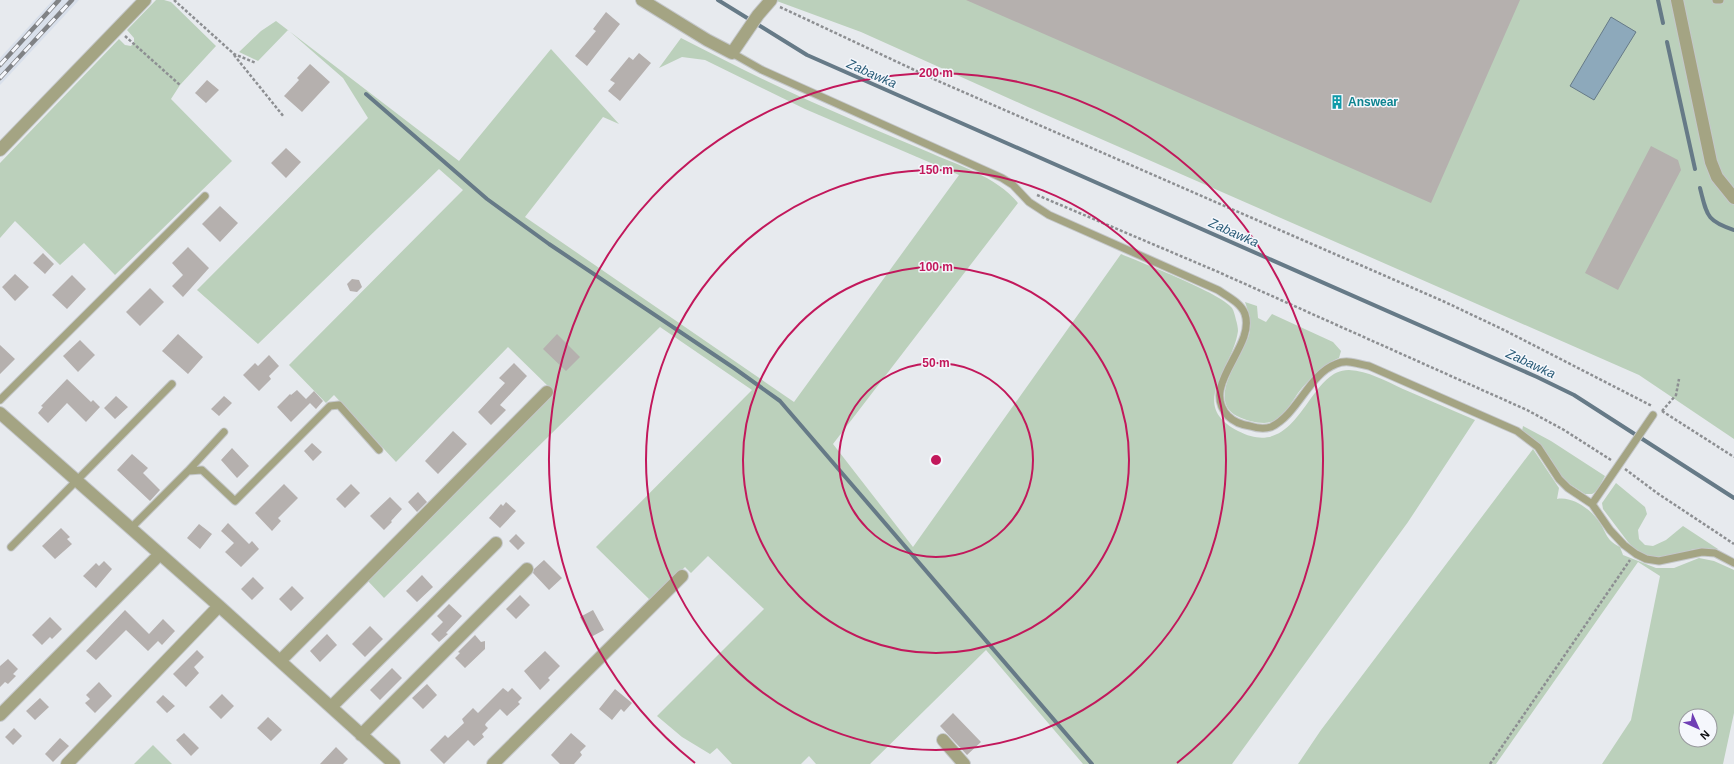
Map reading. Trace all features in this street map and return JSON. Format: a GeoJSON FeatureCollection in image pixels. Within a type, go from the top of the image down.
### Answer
{"type":"FeatureCollection","features":[{"type":"Feature","properties":{"kind":"street"},"geometry":{"type":"LineString","coordinates":[[0,150],[145,0]]}},
{"type":"Feature","properties":{"kind":"street"},"geometry":{"type":"LineString","coordinates":[[642,0],[732,54],[758,15],[770,1]]}},
{"type":"Feature","properties":{"kind":"street"},"geometry":{"type":"LineString","coordinates":[[1677,0],[1711,162],[1717,177],[1734,198]]}},
{"type":"Feature","properties":{"kind":"street"},"geometry":{"type":"LineString","coordinates":[[280,661],[547,392]]}},
{"type":"Feature","properties":{"kind":"street"},"geometry":{"type":"LineString","coordinates":[[0,414],[219,606],[331,707],[387,762]]}},
{"type":"Feature","properties":{"kind":"street"},"geometry":{"type":"LineString","coordinates":[[331,707],[496,543]]}},
{"type":"Feature","properties":{"kind":"street"},"geometry":{"type":"LineString","coordinates":[[0,715],[159,554]]}},
{"type":"Feature","properties":{"kind":"street"},"geometry":{"type":"LineString","coordinates":[[361,735],[527,569]]}},
{"type":"Feature","properties":{"kind":"street"},"geometry":{"type":"LineString","coordinates":[[493,764],[682,576]]}},
{"type":"Feature","properties":{"kind":"street"},"geometry":{"type":"LineString","coordinates":[[67,764],[219,606]]}},
{"type":"Feature","properties":{"kind":"street"},"geometry":{"type":"LineString","coordinates":[[943,740],[964,764]]}},
{"type":"Feature","properties":{"kind":"lane"},"geometry":{"type":"LineString","coordinates":[[732,54],[762,70],[1002,178],[1012,185],[1029,202],[1049,215],[1218,290],[1234,300],[1245,314],[1246,332],[1221,387],[1220,401],[1228,416],[1242,424],[1257,428],[1270,428],[1282,419],[1324,371],[1336,364],[1347,361],[1369,366],[1517,431],[1538,447],[1559,479],[1568,488],[1592,504],[1610,530],[1633,552],[1646,559],[1659,561],[1702,552],[1715,554],[1734,563]]}},
{"type":"Feature","properties":{"kind":"lane"},"geometry":{"type":"LineString","coordinates":[[0,400],[205,196]]}},
{"type":"Feature","properties":{"kind":"lane"},"geometry":{"type":"LineString","coordinates":[[11,548],[75,481],[172,384]]}},
{"type":"Feature","properties":{"kind":"lane"},"geometry":{"type":"LineString","coordinates":[[188,470],[202,470],[235,501],[330,406],[338,405],[379,450]]}},
{"type":"Feature","properties":{"kind":"lane"},"geometry":{"type":"LineString","coordinates":[[1592,504],[1621,464],[1653,415]]}},
{"type":"Feature","properties":{"kind":"lane"},"geometry":{"type":"LineString","coordinates":[[130,529],[224,432]]}},
{"type":"Feature","properties":{"kind":"path"},"geometry":{"type":"LineString","coordinates":[[174,0],[234,54],[284,116]]}},
{"type":"Feature","properties":{"kind":"path"},"geometry":{"type":"LineString","coordinates":[[770,1],[945,84],[1445,302],[1626,391],[1662,411],[1734,457]]}},
{"type":"Feature","properties":{"kind":"path"},"geometry":{"type":"LineString","coordinates":[[117,29],[180,85]]}},
{"type":"Feature","properties":{"kind":"path"},"geometry":{"type":"LineString","coordinates":[[234,54],[256,63]]}},
{"type":"Feature","properties":{"kind":"path"},"geometry":{"type":"LineString","coordinates":[[1033,193],[1216,271],[1527,410],[1621,464],[1734,544]]}},
{"type":"Feature","properties":{"kind":"path"},"geometry":{"type":"LineString","coordinates":[[1653,415],[1662,411],[1676,395],[1679,379]]}},
{"type":"Feature","properties":{"kind":"path"},"geometry":{"type":"LineString","coordinates":[[1490,764],[1626,566],[1633,552]]}},
{"type":"Feature","properties":{"kind":"shaded area"},"geometry":{"type":"Polygon","coordinates":[[[53,0],[79,0],[0,85],[0,58],[53,0]]]}},
{"type":"Feature","properties":{"kind":"green space"},"geometry":{"type":"Polygon","coordinates":[[[156,0],[171,2],[216,46],[180,85],[171,99],[232,161],[115,275],[84,243],[60,265],[15,221],[0,238],[0,163],[119,39],[125,45],[131,46],[134,42],[134,38],[127,30],[156,0]]]}},
{"type":"Feature","properties":{"kind":"green space"},"geometry":{"type":"Polygon","coordinates":[[[774,0],[1734,0],[1734,439],[1639,375],[1028,107],[861,32],[774,0]]]}},
{"type":"Feature","properties":{"kind":"green space"},"geometry":{"type":"Polygon","coordinates":[[[276,21],[288,30],[258,61],[239,52],[261,31],[276,21]]]}},
{"type":"Feature","properties":{"kind":"green space"},"geometry":{"type":"Polygon","coordinates":[[[290,31],[459,161],[551,49],[619,124],[603,117],[525,217],[794,402],[959,175],[805,109],[705,60],[682,57],[659,68],[681,38],[795,94],[963,166],[999,185],[1018,203],[833,444],[913,547],[1121,254],[1213,294],[1232,308],[1238,331],[1234,345],[1217,386],[1214,398],[1216,410],[1223,421],[1238,431],[1259,438],[1276,435],[1289,425],[1301,412],[1323,384],[1335,374],[1349,370],[1363,372],[1377,377],[1475,420],[1408,522],[1232,764],[1083,764],[986,650],[870,764],[816,764],[809,756],[801,764],[732,764],[717,748],[710,754],[682,737],[657,716],[764,609],[708,556],[691,573],[685,567],[651,601],[596,547],[752,390],[660,327],[384,598],[367,580],[552,390],[508,347],[396,462],[334,395],[326,403],[289,365],[463,190],[439,169],[258,344],[197,290],[368,118],[343,78],[290,31]]]}},
{"type":"Feature","properties":{"kind":"green space"},"geometry":{"type":"Polygon","coordinates":[[[1245,302],[1257,306],[1258,318],[1266,322],[1272,314],[1333,342],[1341,351],[1339,358],[1328,364],[1315,375],[1302,388],[1286,410],[1271,422],[1257,422],[1237,416],[1228,409],[1225,400],[1225,389],[1250,331],[1250,318],[1245,302]]]}},
{"type":"Feature","properties":{"kind":"green space"},"geometry":{"type":"Polygon","coordinates":[[[1523,426],[1551,441],[1605,476],[1597,491],[1592,494],[1585,494],[1565,481],[1551,459],[1538,443],[1522,431],[1523,426]]]}},
{"type":"Feature","properties":{"kind":"green space"},"geometry":{"type":"Polygon","coordinates":[[[1533,449],[1559,488],[1557,499],[1568,499],[1585,507],[1600,523],[1608,538],[1620,547],[1623,555],[1656,568],[1674,568],[1699,558],[1714,561],[1734,570],[1734,713],[1723,764],[1602,764],[1631,720],[1660,576],[1638,562],[1496,764],[1298,764],[1321,730],[1533,449]]]}},
{"type":"Feature","properties":{"kind":"green space"},"geometry":{"type":"Polygon","coordinates":[[[1616,483],[1645,507],[1647,514],[1638,530],[1639,539],[1645,545],[1653,546],[1666,540],[1683,526],[1718,549],[1694,549],[1676,555],[1657,557],[1640,554],[1628,542],[1603,509],[1602,503],[1616,483]]]}},
{"type":"Feature","properties":{"kind":"green space"},"geometry":{"type":"Polygon","coordinates":[[[153,745],[172,764],[134,764],[153,745]]]}},
{"type":"Feature","properties":{"kind":"water"},"geometry":{"type":"Polygon","coordinates":[[[1611,17],[1636,32],[1594,100],[1570,86],[1611,17]]]}},
{"type":"Feature","properties":{"kind":"building","name":"Answear"},"geometry":{"type":"Polygon","coordinates":[[[966,0],[1520,0],[1431,203],[966,0]]]}},
{"type":"Feature","properties":{"kind":"building"},"geometry":{"type":"Polygon","coordinates":[[[606,12],[620,24],[587,66],[575,56],[596,31],[593,29],[606,12]]]}},
{"type":"Feature","properties":{"kind":"building"},"geometry":{"type":"Polygon","coordinates":[[[639,53],[651,63],[620,101],[608,91],[615,83],[610,80],[629,57],[633,60],[639,53]]]}},
{"type":"Feature","properties":{"kind":"building"},"geometry":{"type":"Polygon","coordinates":[[[310,64],[330,82],[302,112],[284,96],[299,80],[297,78],[310,64]]]}},
{"type":"Feature","properties":{"kind":"building"},"geometry":{"type":"Polygon","coordinates":[[[207,80],[219,90],[206,103],[195,93],[207,80]]]}},
{"type":"Feature","properties":{"kind":"building"},"geometry":{"type":"Polygon","coordinates":[[[1651,146],[1678,160],[1681,170],[1618,290],[1585,273],[1651,146]]]}},
{"type":"Feature","properties":{"kind":"building"},"geometry":{"type":"Polygon","coordinates":[[[286,148],[301,162],[286,178],[271,163],[286,148]]]}},
{"type":"Feature","properties":{"kind":"building"},"geometry":{"type":"Polygon","coordinates":[[[220,206],[238,223],[220,242],[202,224],[220,206]]]}},
{"type":"Feature","properties":{"kind":"building"},"geometry":{"type":"Polygon","coordinates":[[[188,247],[209,268],[183,297],[172,286],[183,275],[172,263],[188,247]]]}},
{"type":"Feature","properties":{"kind":"building"},"geometry":{"type":"Polygon","coordinates":[[[43,253],[54,264],[45,274],[33,263],[43,253]]]}},
{"type":"Feature","properties":{"kind":"building"},"geometry":{"type":"Polygon","coordinates":[[[15,274],[29,287],[15,301],[2,287],[15,274]]]}},
{"type":"Feature","properties":{"kind":"building"},"geometry":{"type":"Polygon","coordinates":[[[72,275],[86,289],[67,309],[52,295],[72,275]]]}},
{"type":"Feature","properties":{"kind":"building"},"geometry":{"type":"Polygon","coordinates":[[[352,279],[359,280],[362,287],[357,292],[350,291],[347,284],[352,279]]]}},
{"type":"Feature","properties":{"kind":"building"},"geometry":{"type":"Polygon","coordinates":[[[150,288],[164,302],[140,326],[126,312],[150,288]]]}},
{"type":"Feature","properties":{"kind":"building"},"geometry":{"type":"Polygon","coordinates":[[[178,334],[203,357],[188,374],[162,351],[178,334]]]}},
{"type":"Feature","properties":{"kind":"building"},"geometry":{"type":"Polygon","coordinates":[[[557,334],[580,357],[566,371],[543,349],[557,334]]]}},
{"type":"Feature","properties":{"kind":"building"},"geometry":{"type":"Polygon","coordinates":[[[80,340],[95,355],[78,372],[63,356],[80,340]]]}},
{"type":"Feature","properties":{"kind":"building"},"geometry":{"type":"Polygon","coordinates":[[[0,345],[15,359],[0,374],[0,345]]]}},
{"type":"Feature","properties":{"kind":"building"},"geometry":{"type":"Polygon","coordinates":[[[269,355],[279,366],[269,376],[271,379],[259,391],[243,375],[255,363],[258,366],[269,355]]]}},
{"type":"Feature","properties":{"kind":"building"},"geometry":{"type":"Polygon","coordinates":[[[514,363],[527,376],[500,405],[506,410],[491,425],[478,412],[505,383],[499,378],[514,363]]]}},
{"type":"Feature","properties":{"kind":"building"},"geometry":{"type":"Polygon","coordinates":[[[67,379],[91,402],[93,400],[100,407],[86,422],[67,403],[48,423],[38,413],[43,407],[41,406],[67,379]]]}},
{"type":"Feature","properties":{"kind":"building"},"geometry":{"type":"Polygon","coordinates":[[[297,390],[310,403],[291,422],[277,407],[290,394],[291,395],[297,390]]]}},
{"type":"Feature","properties":{"kind":"building"},"geometry":{"type":"Polygon","coordinates":[[[314,391],[323,401],[316,409],[306,399],[314,391]]]}},
{"type":"Feature","properties":{"kind":"building"},"geometry":{"type":"Polygon","coordinates":[[[116,396],[128,407],[115,419],[104,408],[116,396]]]}},
{"type":"Feature","properties":{"kind":"building"},"geometry":{"type":"Polygon","coordinates":[[[224,396],[232,403],[219,416],[211,409],[224,396]]]}},
{"type":"Feature","properties":{"kind":"building"},"geometry":{"type":"Polygon","coordinates":[[[453,431],[467,444],[438,474],[425,461],[453,431]]]}},
{"type":"Feature","properties":{"kind":"building"},"geometry":{"type":"Polygon","coordinates":[[[312,443],[322,452],[313,461],[304,451],[312,443]]]}},
{"type":"Feature","properties":{"kind":"building"},"geometry":{"type":"Polygon","coordinates":[[[232,448],[249,466],[237,478],[221,460],[232,448]]]}},
{"type":"Feature","properties":{"kind":"building"},"geometry":{"type":"Polygon","coordinates":[[[132,454],[148,468],[143,473],[160,490],[150,501],[117,470],[132,454]]]}},
{"type":"Feature","properties":{"kind":"building"},"geometry":{"type":"Polygon","coordinates":[[[284,484],[298,498],[278,518],[281,521],[272,531],[255,513],[284,484]]]}},
{"type":"Feature","properties":{"kind":"building"},"geometry":{"type":"Polygon","coordinates":[[[351,484],[360,493],[345,508],[336,499],[351,484]]]}},
{"type":"Feature","properties":{"kind":"building"},"geometry":{"type":"Polygon","coordinates":[[[418,492],[427,502],[417,512],[408,502],[418,492]]]}},
{"type":"Feature","properties":{"kind":"building"},"geometry":{"type":"Polygon","coordinates":[[[390,497],[402,509],[384,530],[370,516],[390,497]]]}},
{"type":"Feature","properties":{"kind":"building"},"geometry":{"type":"Polygon","coordinates":[[[506,502],[516,511],[500,528],[489,518],[501,504],[503,506],[506,502]]]}},
{"type":"Feature","properties":{"kind":"building"},"geometry":{"type":"Polygon","coordinates":[[[228,523],[249,544],[252,541],[259,549],[241,567],[225,552],[234,543],[221,531],[228,523]]]}},
{"type":"Feature","properties":{"kind":"building"},"geometry":{"type":"Polygon","coordinates":[[[199,524],[212,534],[200,549],[187,538],[199,524]]]}},
{"type":"Feature","properties":{"kind":"building"},"geometry":{"type":"Polygon","coordinates":[[[61,528],[70,537],[67,539],[72,544],[55,559],[42,546],[61,528]]]}},
{"type":"Feature","properties":{"kind":"building"},"geometry":{"type":"Polygon","coordinates":[[[516,534],[525,543],[518,550],[509,541],[516,534]]]}},
{"type":"Feature","properties":{"kind":"building"},"geometry":{"type":"Polygon","coordinates":[[[544,560],[562,578],[549,590],[533,573],[534,569],[544,560]]]}},
{"type":"Feature","properties":{"kind":"building"},"geometry":{"type":"Polygon","coordinates":[[[104,561],[112,569],[96,588],[83,576],[96,563],[99,566],[104,561]]]}},
{"type":"Feature","properties":{"kind":"building"},"geometry":{"type":"Polygon","coordinates":[[[422,575],[433,587],[417,602],[406,591],[422,575]]]}},
{"type":"Feature","properties":{"kind":"building"},"geometry":{"type":"Polygon","coordinates":[[[253,577],[264,588],[252,600],[241,589],[253,577]]]}},
{"type":"Feature","properties":{"kind":"building"},"geometry":{"type":"Polygon","coordinates":[[[292,586],[304,598],[291,611],[279,599],[292,586]]]}},
{"type":"Feature","properties":{"kind":"building"},"geometry":{"type":"Polygon","coordinates":[[[520,595],[530,605],[516,619],[506,609],[520,595]]]}},
{"type":"Feature","properties":{"kind":"building"},"geometry":{"type":"Polygon","coordinates":[[[449,604],[462,616],[446,633],[448,634],[439,642],[431,634],[443,622],[437,616],[449,604]]]}},
{"type":"Feature","properties":{"kind":"building"},"geometry":{"type":"Polygon","coordinates":[[[125,610],[149,634],[163,619],[175,631],[162,645],[158,641],[148,651],[126,630],[96,660],[86,651],[125,610]]]}},
{"type":"Feature","properties":{"kind":"building"},"geometry":{"type":"Polygon","coordinates":[[[593,610],[604,630],[591,637],[580,617],[593,610]]]}},
{"type":"Feature","properties":{"kind":"building"},"geometry":{"type":"Polygon","coordinates":[[[50,617],[62,629],[52,639],[50,637],[42,645],[32,635],[50,617]]]}},
{"type":"Feature","properties":{"kind":"building"},"geometry":{"type":"Polygon","coordinates":[[[370,626],[383,639],[365,657],[352,644],[370,626]]]}},
{"type":"Feature","properties":{"kind":"building"},"geometry":{"type":"Polygon","coordinates":[[[327,634],[337,645],[320,662],[310,651],[327,634]]]}},
{"type":"Feature","properties":{"kind":"building"},"geometry":{"type":"Polygon","coordinates":[[[475,635],[481,642],[485,641],[485,649],[465,668],[455,658],[460,653],[458,652],[475,635]]]}},
{"type":"Feature","properties":{"kind":"building"},"geometry":{"type":"Polygon","coordinates":[[[197,650],[204,657],[194,667],[199,673],[186,687],[173,674],[197,650]]]}},
{"type":"Feature","properties":{"kind":"building"},"geometry":{"type":"Polygon","coordinates":[[[545,651],[560,666],[548,678],[550,680],[540,690],[524,671],[545,651]]]}},
{"type":"Feature","properties":{"kind":"building"},"geometry":{"type":"Polygon","coordinates":[[[8,659],[18,669],[13,674],[16,676],[8,684],[5,682],[0,687],[0,666],[8,659]]]}},
{"type":"Feature","properties":{"kind":"building"},"geometry":{"type":"Polygon","coordinates":[[[392,668],[402,678],[380,700],[370,690],[392,668]]]}},
{"type":"Feature","properties":{"kind":"building"},"geometry":{"type":"Polygon","coordinates":[[[99,682],[112,696],[95,713],[85,703],[90,699],[86,695],[99,682]]]}},
{"type":"Feature","properties":{"kind":"building"},"geometry":{"type":"Polygon","coordinates":[[[427,684],[437,695],[423,709],[412,698],[427,684]]]}},
{"type":"Feature","properties":{"kind":"building"},"geometry":{"type":"Polygon","coordinates":[[[503,688],[508,692],[512,688],[522,698],[518,702],[520,704],[507,716],[500,709],[486,723],[485,725],[488,728],[482,734],[484,737],[474,746],[468,740],[444,764],[430,750],[445,735],[448,738],[464,723],[462,719],[473,708],[478,713],[503,688]]]}},
{"type":"Feature","properties":{"kind":"building"},"geometry":{"type":"Polygon","coordinates":[[[615,689],[632,703],[624,712],[621,709],[612,720],[599,709],[615,689]]]}},
{"type":"Feature","properties":{"kind":"building"},"geometry":{"type":"Polygon","coordinates":[[[222,694],[234,706],[221,719],[209,707],[222,694]]]}},
{"type":"Feature","properties":{"kind":"building"},"geometry":{"type":"Polygon","coordinates":[[[163,695],[175,706],[167,713],[156,702],[163,695]]]}},
{"type":"Feature","properties":{"kind":"building"},"geometry":{"type":"Polygon","coordinates":[[[40,698],[49,707],[35,720],[26,711],[40,698]]]}},
{"type":"Feature","properties":{"kind":"building"},"geometry":{"type":"Polygon","coordinates":[[[953,713],[981,742],[967,755],[940,726],[953,713]]]}},
{"type":"Feature","properties":{"kind":"building"},"geometry":{"type":"Polygon","coordinates":[[[268,717],[282,730],[271,741],[257,728],[268,717]]]}},
{"type":"Feature","properties":{"kind":"building"},"geometry":{"type":"Polygon","coordinates":[[[14,728],[22,736],[13,745],[5,737],[14,728]]]}},
{"type":"Feature","properties":{"kind":"building"},"geometry":{"type":"Polygon","coordinates":[[[184,733],[199,748],[191,756],[176,740],[184,733]]]}},
{"type":"Feature","properties":{"kind":"building"},"geometry":{"type":"Polygon","coordinates":[[[571,733],[586,746],[580,752],[582,755],[574,764],[560,764],[551,755],[571,733]]]}},
{"type":"Feature","properties":{"kind":"building"},"geometry":{"type":"Polygon","coordinates":[[[60,738],[69,746],[53,762],[45,754],[60,738]]]}},
{"type":"Feature","properties":{"kind":"building"},"geometry":{"type":"Polygon","coordinates":[[[336,747],[348,759],[343,764],[320,764],[336,747]]]}},
{"type":"Feature","properties":{"kind":"waterway","name":"Zabawka"},"geometry":{"type":"LineString","coordinates":[[718,0],[807,55],[1537,377],[1574,395],[1734,498]]}},
{"type":"Feature","properties":{"kind":"waterway"},"geometry":{"type":"LineString","coordinates":[[1658,0],[1663,23]]}},
{"type":"Feature","properties":{"kind":"waterway"},"geometry":{"type":"LineString","coordinates":[[1667,42],[1695,169]]}},
{"type":"Feature","properties":{"kind":"waterway"},"geometry":{"type":"LineString","coordinates":[[366,94],[487,199],[549,244],[734,368],[780,401],[1092,764]]}},
{"type":"Feature","properties":{"kind":"waterway"},"geometry":{"type":"LineString","coordinates":[[1700,188],[1704,205],[1709,216],[1725,227],[1734,230]]}},
{"type":"Feature","properties":{"kind":"railway"},"geometry":{"type":"LineString","coordinates":[[0,65],[59,0]]}},
{"type":"Feature","properties":{"kind":"railway"},"geometry":{"type":"LineString","coordinates":[[0,78],[72,0]]}},
{"type":"Feature","properties":{"kind":"place","name":"Answear"},"geometry":{"type":"Point","coordinates":[1337,102]}}]}
